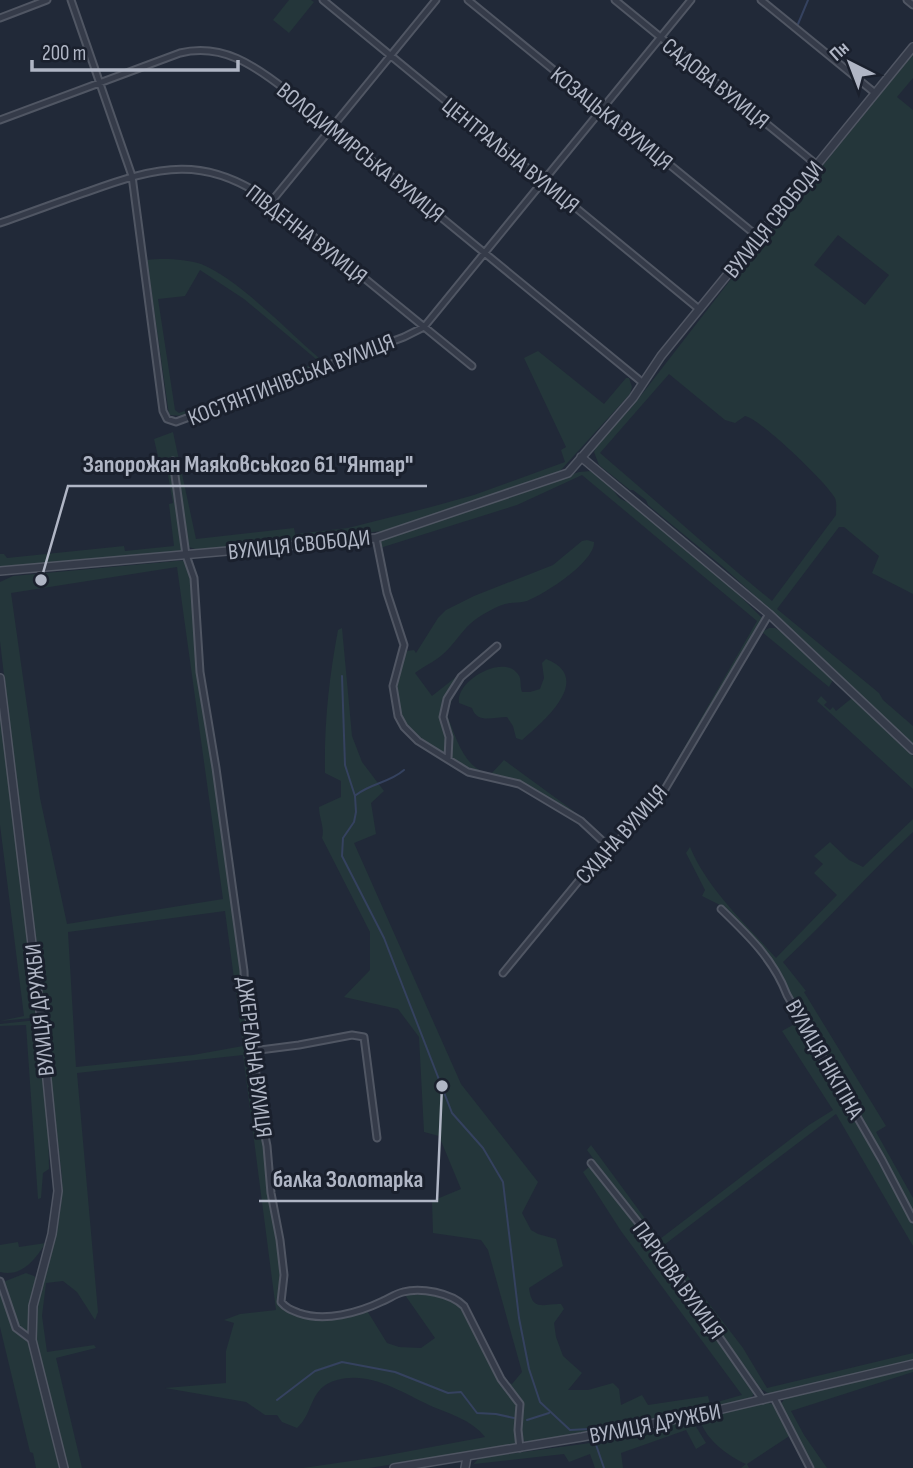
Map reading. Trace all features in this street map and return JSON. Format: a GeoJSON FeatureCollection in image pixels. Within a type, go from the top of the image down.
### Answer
{"type":"FeatureCollection","features":[{"type":"Feature","properties":{"kind":"street"},"geometry":{"type":"LineString","coordinates":[[0,18],[47,0]]}},
{"type":"Feature","properties":{"kind":"street","name":"КОСТЯНТИНІВСЬКА ВУЛИЦЯ"},"geometry":{"type":"LineString","coordinates":[[71,0],[132,176],[163,411],[169,421],[180,421],[404,337],[424,327],[691,0]]}},
{"type":"Feature","properties":{"kind":"street","name":"ЦЕНТРАЛЬНА ВУЛИЦЯ"},"geometry":{"type":"LineString","coordinates":[[323,0],[699,309]]}},
{"type":"Feature","properties":{"kind":"street"},"geometry":{"type":"LineString","coordinates":[[271,202],[436,0]]}},
{"type":"Feature","properties":{"kind":"street","name":"КОЗАЦЬКА ВУЛИЦЯ"},"geometry":{"type":"LineString","coordinates":[[468,0],[757,236]]}},
{"type":"Feature","properties":{"kind":"street","name":"САДОВА ВУЛИЦЯ"},"geometry":{"type":"LineString","coordinates":[[615,0],[817,165]]}},
{"type":"Feature","properties":{"kind":"street"},"geometry":{"type":"LineString","coordinates":[[761,0],[875,93]]}},
{"type":"Feature","properties":{"kind":"street"},"geometry":{"type":"LineString","coordinates":[[907,0],[913,5]]}},
{"type":"Feature","properties":{"kind":"street","name":"ВУЛИЦЯ СВОБОДИ"},"geometry":{"type":"LineString","coordinates":[[0,571],[376,538],[568,473],[628,404],[661,356],[913,47]]}},
{"type":"Feature","properties":{"kind":"street","name":"ВОЛОДИМИРСЬКА ВУЛИЦЯ"},"geometry":{"type":"LineString","coordinates":[[0,120],[188,51],[223,53],[260,69],[643,383]]}},
{"type":"Feature","properties":{"kind":"street","name":"ПІВДЕННА ВУЛИЦЯ"},"geometry":{"type":"LineString","coordinates":[[0,223],[132,176],[168,169],[213,173],[242,182],[271,202],[472,366]]}},
{"type":"Feature","properties":{"kind":"street"},"geometry":{"type":"LineString","coordinates":[[581,457],[769,614],[913,750]]}},
{"type":"Feature","properties":{"kind":"street","name":"ДЖЕРЕЛЬНА ВУЛИЦЯ"},"geometry":{"type":"LineString","coordinates":[[173,461],[186,555],[194,578],[200,672],[242,957],[245,1006],[267,1146],[271,1193],[282,1251],[282,1304],[298,1313],[320,1318],[369,1306],[405,1291],[426,1291],[459,1301],[501,1379],[519,1401],[520,1448]]}},
{"type":"Feature","properties":{"kind":"street"},"geometry":{"type":"LineString","coordinates":[[376,538],[387,593],[404,645],[393,686],[398,716],[404,727],[413,737],[475,776],[519,785],[581,821],[609,847]]}},
{"type":"Feature","properties":{"kind":"street","name":"СХІДНА ВУЛИЦЯ"},"geometry":{"type":"LineString","coordinates":[[503,973],[586,872],[637,822],[665,789],[769,614]]}},
{"type":"Feature","properties":{"kind":"street"},"geometry":{"type":"LineString","coordinates":[[448,759],[449,737],[443,717],[447,699],[461,677],[497,646]]}},
{"type":"Feature","properties":{"kind":"street","name":"ВУЛИЦЯ ДРУЖБИ"},"geometry":{"type":"LineString","coordinates":[[0,678],[41,1018],[58,1191],[52,1234],[33,1306],[32,1340],[64,1468]]}},
{"type":"Feature","properties":{"kind":"street","name":"ВУЛИЦЯ НІКІТІНА"},"geometry":{"type":"LineString","coordinates":[[721,909],[779,974],[788,995],[913,1219]]}},
{"type":"Feature","properties":{"kind":"street"},"geometry":{"type":"LineString","coordinates":[[252,1051],[352,1035],[364,1037],[377,1138]]}},
{"type":"Feature","properties":{"kind":"street","name":"ПАРКОВА ВУЛИЦЯ"},"geometry":{"type":"LineString","coordinates":[[590,1163],[649,1236],[763,1399]]}},
{"type":"Feature","properties":{"kind":"street"},"geometry":{"type":"LineString","coordinates":[[0,1281],[16,1328],[32,1340]]}},
{"type":"Feature","properties":{"kind":"street","name":"ВУЛИЦЯ ДРУЖБИ"},"geometry":{"type":"LineString","coordinates":[[394,1468],[697,1415],[913,1364]]}},
{"type":"Feature","properties":{"kind":"street"},"geometry":{"type":"LineString","coordinates":[[774,1398],[810,1468]]}},
{"type":"Feature","properties":{"kind":"street"},"geometry":{"type":"LineString","coordinates":[[464,1468],[467,1457]]}},
{"type":"Feature","properties":{"kind":"shaded area"},"geometry":{"type":"Polygon","coordinates":[[[289,0],[314,2],[289,33],[273,20],[289,0]]]}},
{"type":"Feature","properties":{"kind":"shaded area"},"geometry":{"type":"Polygon","coordinates":[[[913,54],[913,78],[897,97],[913,110],[913,594],[872,573],[879,556],[844,527],[839,527],[777,609],[879,693],[883,700],[913,726],[913,747],[795,632],[722,566],[648,505],[646,500],[599,465],[594,452],[735,274],[751,261],[761,242],[913,54]],[[838,235],[814,265],[865,305],[889,275],[838,235]],[[669,374],[600,453],[772,601],[836,515],[835,498],[807,466],[765,428],[745,416],[735,423],[725,420],[669,374]]]}},
{"type":"Feature","properties":{"kind":"shaded area"},"geometry":{"type":"Polygon","coordinates":[[[147,260],[188,261],[215,271],[262,306],[319,358],[321,363],[184,416],[169,415],[147,260]],[[200,270],[185,296],[158,299],[175,410],[179,413],[316,363],[316,359],[244,299],[200,270]]]}},
{"type":"Feature","properties":{"kind":"shaded area"},"geometry":{"type":"Polygon","coordinates":[[[538,351],[604,404],[626,378],[629,378],[632,387],[630,394],[560,471],[383,531],[198,550],[189,547],[186,538],[175,463],[171,463],[184,548],[179,552],[6,569],[0,567],[0,554],[7,558],[124,546],[125,551],[174,546],[169,504],[173,503],[166,464],[160,465],[154,439],[173,432],[196,539],[294,528],[295,534],[348,528],[474,495],[565,462],[561,450],[566,447],[524,358],[538,351]]]}},
{"type":"Feature","properties":{"kind":"shaded area"},"geometry":{"type":"Polygon","coordinates":[[[591,471],[607,483],[621,499],[630,502],[723,579],[764,620],[681,760],[677,760],[757,621],[582,475],[517,505],[380,548],[379,540],[579,472],[591,471]]]}},
{"type":"Feature","properties":{"kind":"shaded area"},"geometry":{"type":"Polygon","coordinates":[[[582,541],[594,542],[592,550],[568,576],[527,601],[505,604],[479,617],[442,655],[415,673],[432,696],[456,677],[462,679],[455,690],[447,715],[462,751],[474,766],[491,774],[504,760],[575,812],[518,782],[464,768],[453,758],[414,735],[400,713],[396,677],[407,651],[414,650],[416,653],[446,610],[553,565],[582,541]]]}},
{"type":"Feature","properties":{"kind":"shaded area"},"geometry":{"type":"Polygon","coordinates":[[[187,560],[191,571],[197,670],[210,742],[242,967],[242,999],[247,1019],[248,1045],[279,1244],[282,1274],[279,1302],[284,1310],[317,1318],[333,1318],[366,1309],[387,1343],[399,1347],[421,1348],[435,1338],[405,1295],[429,1294],[462,1305],[517,1402],[516,1445],[369,1468],[303,1468],[485,1437],[459,1418],[385,1384],[361,1378],[337,1380],[321,1388],[297,1428],[282,1422],[277,1415],[265,1415],[246,1402],[165,1388],[226,1383],[226,1351],[234,1323],[224,1320],[240,1314],[276,1310],[243,1055],[77,1073],[98,1312],[95,1320],[77,1292],[63,1281],[46,1283],[42,1316],[47,1352],[94,1345],[96,1348],[56,1358],[82,1468],[67,1468],[37,1345],[37,1310],[57,1228],[62,1178],[0,641],[0,582],[13,576],[187,560]],[[177,567],[11,593],[40,798],[67,924],[223,899],[177,567]],[[225,911],[68,932],[76,1067],[193,1055],[243,1046],[225,911]]]}},
{"type":"Feature","properties":{"kind":"shaded area"},"geometry":{"type":"Polygon","coordinates":[[[342,628],[352,736],[362,762],[384,791],[371,803],[376,834],[354,843],[461,1084],[538,1182],[522,1213],[531,1230],[556,1239],[563,1266],[529,1288],[536,1304],[561,1304],[564,1309],[554,1323],[556,1337],[563,1356],[582,1373],[568,1390],[588,1390],[613,1383],[619,1389],[621,1405],[642,1395],[648,1405],[708,1396],[710,1404],[742,1395],[621,1231],[583,1172],[590,1166],[665,1263],[752,1387],[754,1393],[751,1399],[527,1444],[520,1436],[522,1403],[505,1381],[512,1384],[522,1372],[488,1250],[481,1240],[433,1233],[432,1201],[461,1189],[439,1136],[424,1132],[419,1037],[398,1009],[344,997],[370,970],[370,932],[322,838],[319,811],[319,807],[341,797],[341,781],[325,773],[325,755],[332,666],[338,630],[342,628]]]}},
{"type":"Feature","properties":{"kind":"shaded area"},"geometry":{"type":"Polygon","coordinates":[[[769,628],[782,632],[833,680],[829,687],[762,632],[769,628]]]}},
{"type":"Feature","properties":{"kind":"shaded area"},"geometry":{"type":"Polygon","coordinates":[[[546,659],[560,667],[566,677],[565,688],[552,711],[522,740],[516,738],[507,717],[482,718],[474,713],[472,708],[459,703],[464,687],[471,679],[480,673],[500,667],[509,668],[518,674],[522,692],[540,689],[544,678],[542,663],[546,659]]]}},
{"type":"Feature","properties":{"kind":"shaded area"},"geometry":{"type":"Polygon","coordinates":[[[821,696],[827,702],[824,705],[830,710],[833,707],[836,711],[852,698],[913,756],[913,789],[817,701],[821,696]]]}},
{"type":"Feature","properties":{"kind":"shaded area"},"geometry":{"type":"Polygon","coordinates":[[[0,701],[37,1014],[32,1018],[0,1021],[24,1016],[0,825],[0,701]]]}},
{"type":"Feature","properties":{"kind":"shaded area"},"geometry":{"type":"Polygon","coordinates":[[[913,819],[913,832],[783,962],[806,991],[804,992],[886,1126],[876,1132],[913,1198],[913,1214],[847,1087],[795,1003],[778,969],[720,905],[702,896],[705,890],[686,853],[690,847],[717,892],[776,958],[837,895],[814,873],[823,864],[814,856],[830,842],[849,860],[863,867],[913,819]]]}},
{"type":"Feature","properties":{"kind":"shaded area"},"geometry":{"type":"Polygon","coordinates":[[[37,1020],[48,1121],[49,1169],[43,1173],[41,1198],[38,1199],[26,1025],[0,1026],[37,1020]]]}},
{"type":"Feature","properties":{"kind":"shaded area"},"geometry":{"type":"Polygon","coordinates":[[[800,1021],[913,1225],[913,1246],[836,1114],[664,1245],[743,1348],[767,1388],[913,1353],[913,1361],[771,1395],[761,1389],[587,1150],[591,1145],[660,1239],[809,1125],[833,1110],[782,1031],[800,1021]]]}},
{"type":"Feature","properties":{"kind":"shaded area"},"geometry":{"type":"Polygon","coordinates":[[[18,1242],[19,1247],[46,1243],[21,1270],[0,1272],[0,1245],[18,1242]]]}},
{"type":"Feature","properties":{"kind":"shaded area"},"geometry":{"type":"Polygon","coordinates":[[[26,1273],[36,1279],[28,1334],[17,1326],[3,1282],[26,1273]]]}},
{"type":"Feature","properties":{"kind":"shaded area"},"geometry":{"type":"Polygon","coordinates":[[[0,1290],[13,1330],[26,1339],[31,1350],[59,1468],[36,1468],[33,1453],[30,1452],[0,1327],[0,1290]]]}},
{"type":"Feature","properties":{"kind":"shaded area"},"geometry":{"type":"Polygon","coordinates":[[[913,1368],[913,1372],[791,1411],[827,1468],[814,1468],[784,1414],[781,1404],[785,1398],[913,1368]]]}},
{"type":"Feature","properties":{"kind":"shaded area"},"geometry":{"type":"Polygon","coordinates":[[[767,1402],[776,1406],[791,1435],[747,1464],[749,1468],[741,1468],[746,1464],[719,1447],[708,1436],[701,1423],[695,1425],[706,1443],[696,1449],[686,1430],[621,1453],[623,1468],[595,1468],[590,1454],[569,1462],[564,1454],[474,1464],[470,1468],[479,1458],[598,1442],[767,1402]]]}},
{"type":"Feature","properties":{"kind":"waterway"},"geometry":{"type":"LineString","coordinates":[[798,24],[808,0]]}},
{"type":"Feature","properties":{"kind":"waterway"},"geometry":{"type":"LineString","coordinates":[[342,676],[345,765],[355,796],[356,812],[354,822],[343,838],[342,856],[384,938],[452,1113],[483,1148],[503,1182],[519,1318],[529,1369],[540,1402],[570,1430],[591,1431]]}},
{"type":"Feature","properties":{"kind":"waterway"},"geometry":{"type":"LineString","coordinates":[[356,795],[404,770]]}},
{"type":"Feature","properties":{"kind":"waterway"},"geometry":{"type":"LineString","coordinates":[[277,1400],[315,1371],[342,1362],[395,1372],[448,1393],[461,1392],[477,1413],[514,1418]]}},
{"type":"Feature","properties":{"kind":"waterway"},"geometry":{"type":"LineString","coordinates":[[527,1420],[549,1413]]}},
{"type":"Feature","properties":{"kind":"waterway"},"geometry":{"type":"LineString","coordinates":[[593,1436],[604,1468]]}},
{"type":"Feature","properties":{"kind":"place","name":"Запорожан Маяковського 61 \"Янтар\""},"geometry":{"type":"Point","coordinates":[41,580]}},
{"type":"Feature","properties":{"kind":"place","name":"балка Золотарка"},"geometry":{"type":"Point","coordinates":[442,1086]}}]}
